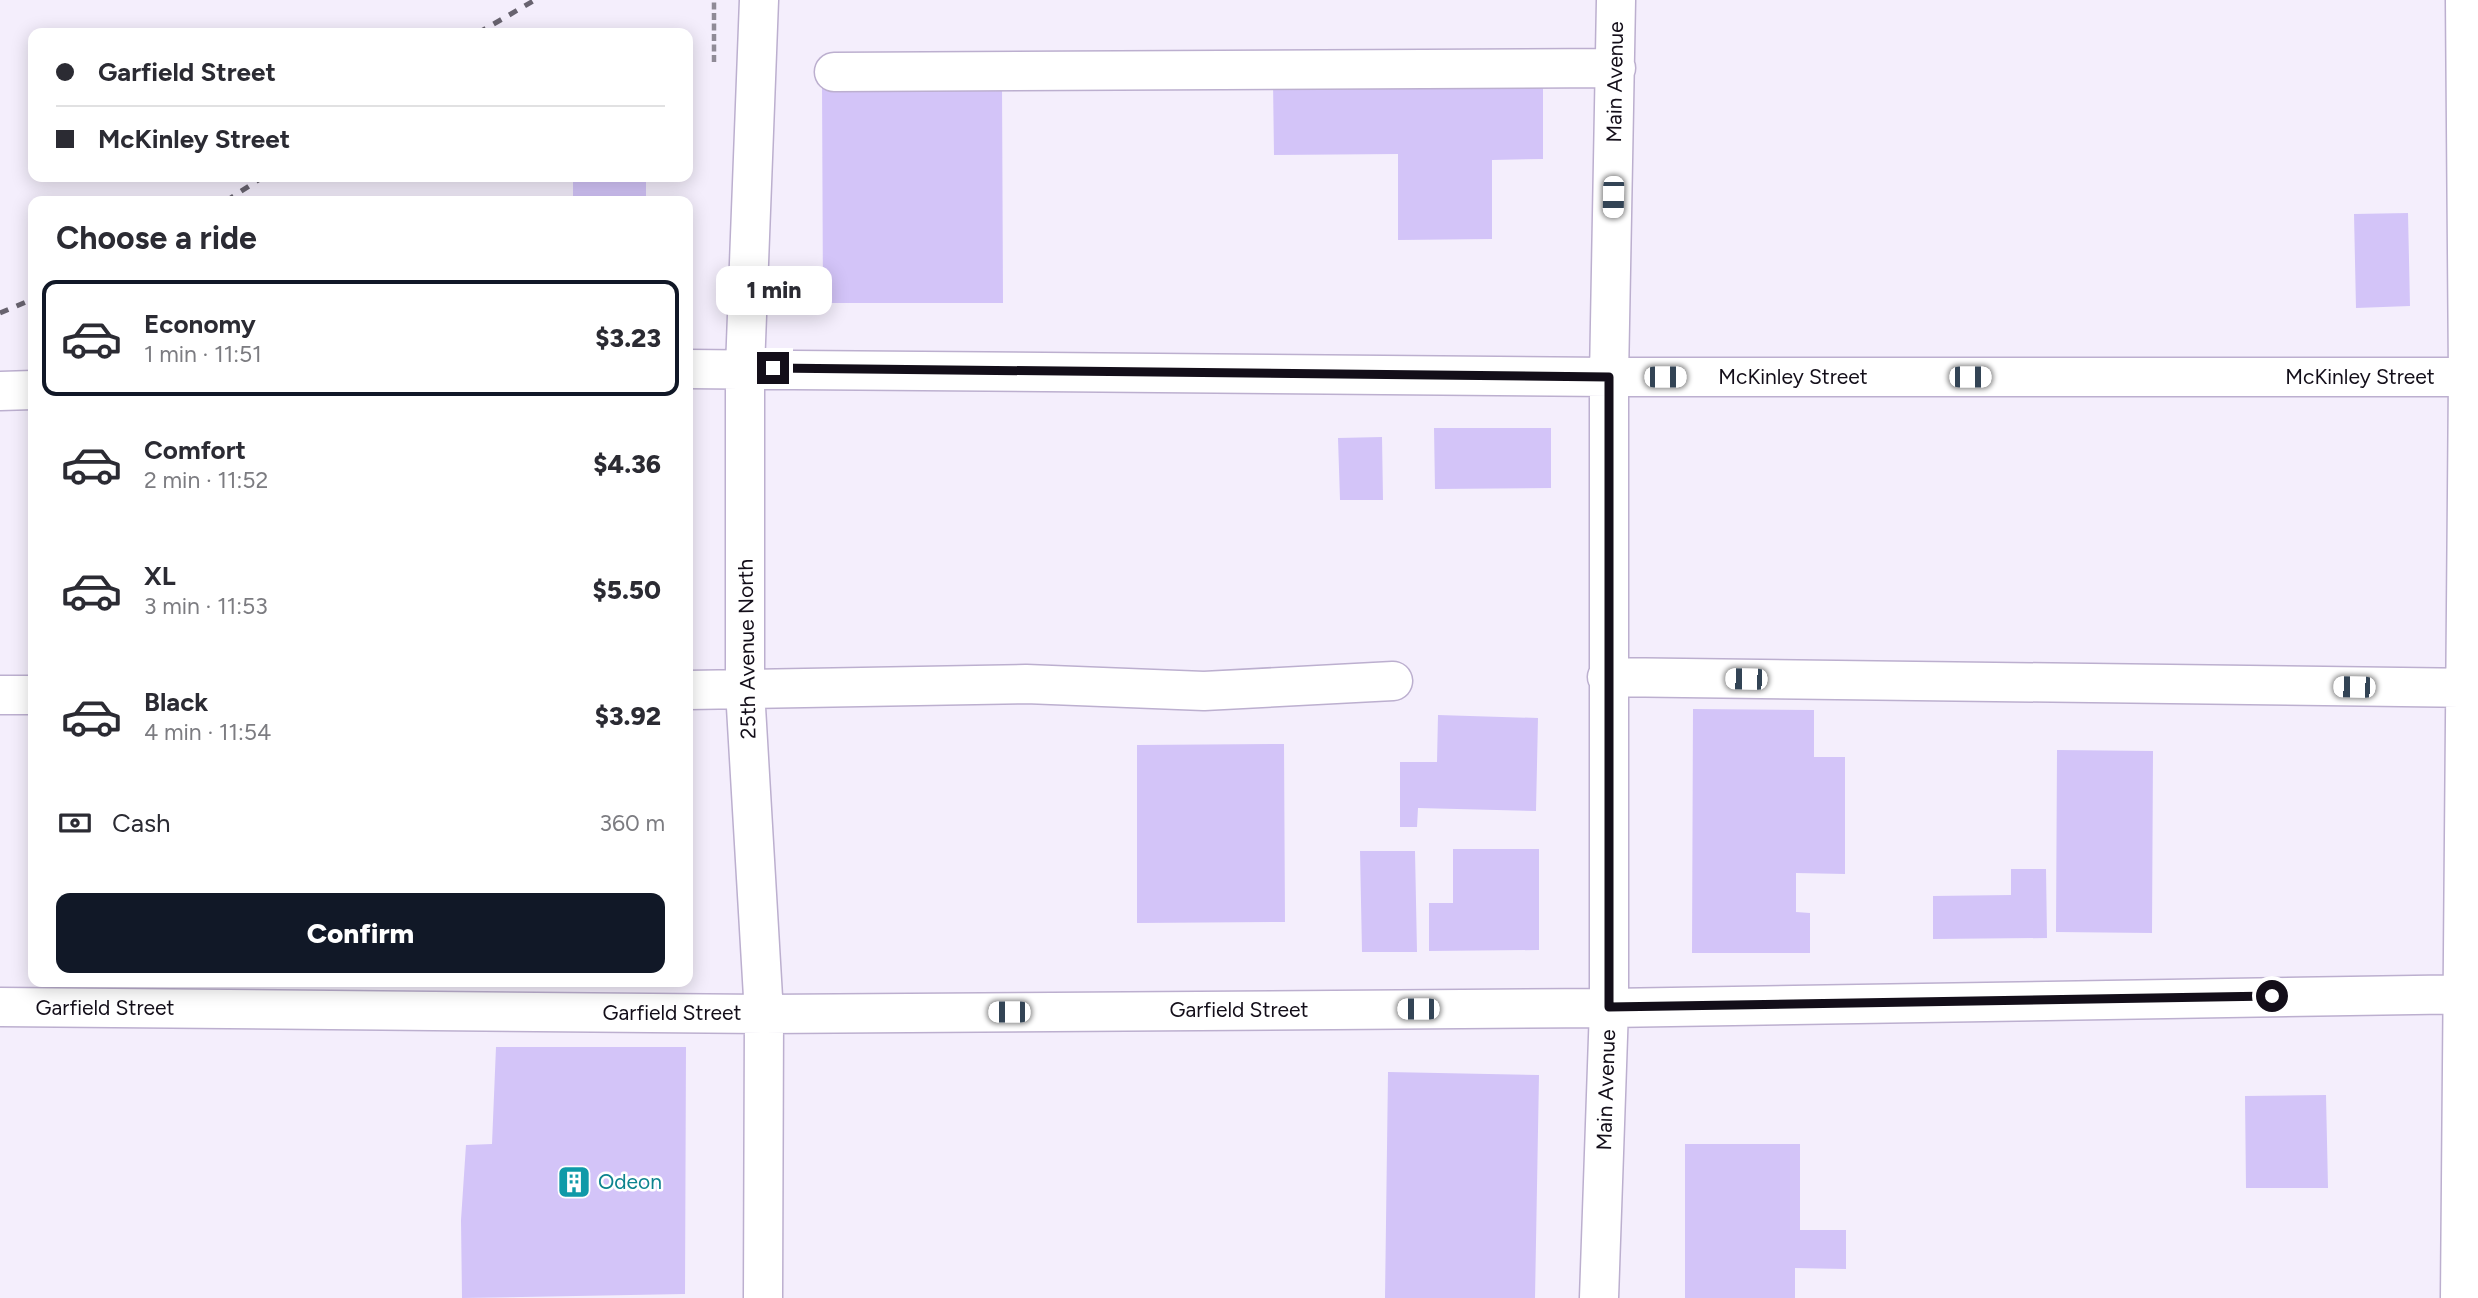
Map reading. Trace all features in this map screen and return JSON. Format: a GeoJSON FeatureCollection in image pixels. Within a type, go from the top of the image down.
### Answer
{"type":"FeatureCollection","features":[{"type":"Feature","properties":{"kind":"street","name":"25th Avenue North"},"geometry":{"type":"LineString","coordinates":[[759,0],[746,368],[746,690],[764,1014],[763,1298]]}},
{"type":"Feature","properties":{"kind":"street","name":"Main Avenue"},"geometry":{"type":"LineString","coordinates":[[1599,1298],[1609,1007],[1609,377],[1616,0]]}},
{"type":"Feature","properties":{"kind":"street"},"geometry":{"type":"LineString","coordinates":[[2460,1298],[2472,993],[2473,377],[2465,0]]}},
{"type":"Feature","properties":{"kind":"street"},"geometry":{"type":"LineString","coordinates":[[834,72],[1616,68]]}},
{"type":"Feature","properties":{"kind":"street","name":"McKinley Street"},"geometry":{"type":"LineString","coordinates":[[693,369],[1609,377],[2473,377]]}},
{"type":"Feature","properties":{"kind":"street"},"geometry":{"type":"LineString","coordinates":[[0,391],[28,390]]}},
{"type":"Feature","properties":{"kind":"street"},"geometry":{"type":"LineString","coordinates":[[1607,677],[2472,688]]}},
{"type":"Feature","properties":{"kind":"street"},"geometry":{"type":"LineString","coordinates":[[693,690],[1026,684],[1204,691],[1393,681]]}},
{"type":"Feature","properties":{"kind":"street"},"geometry":{"type":"LineString","coordinates":[[0,695],[28,695]]}},
{"type":"Feature","properties":{"kind":"street","name":"Garfield Street"},"geometry":{"type":"LineString","coordinates":[[0,1007],[764,1014],[1609,1007],[2472,993]]}},
{"type":"Feature","properties":{"kind":"building"},"geometry":{"type":"Polygon","coordinates":[[[1543,81],[1543,159],[1492,160],[1492,239],[1398,240],[1398,154],[1274,155],[1273,82],[1543,81]]]}},
{"type":"Feature","properties":{"kind":"building"},"geometry":{"type":"Polygon","coordinates":[[[1002,83],[1003,303],[823,303],[822,84],[1002,83]]]}},
{"type":"Feature","properties":{"kind":"building"},"geometry":{"type":"Polygon","coordinates":[[[573,182],[646,182],[646,196],[573,196],[573,182]]]}},
{"type":"Feature","properties":{"kind":"building"},"geometry":{"type":"Polygon","coordinates":[[[2408,213],[2410,306],[2356,308],[2354,214],[2408,213]]]}},
{"type":"Feature","properties":{"kind":"building"},"geometry":{"type":"Polygon","coordinates":[[[1434,428],[1551,428],[1551,488],[1435,489],[1434,428]]]}},
{"type":"Feature","properties":{"kind":"building"},"geometry":{"type":"Polygon","coordinates":[[[1382,437],[1383,500],[1340,500],[1338,438],[1382,437]]]}},
{"type":"Feature","properties":{"kind":"building"},"geometry":{"type":"Polygon","coordinates":[[[1693,709],[1814,710],[1814,757],[1845,757],[1845,874],[1796,873],[1796,912],[1810,913],[1810,953],[1692,953],[1693,709]]]}},
{"type":"Feature","properties":{"kind":"building"},"geometry":{"type":"Polygon","coordinates":[[[1438,715],[1538,718],[1536,811],[1418,808],[1417,827],[1400,827],[1400,762],[1437,762],[1438,715]]]}},
{"type":"Feature","properties":{"kind":"building"},"geometry":{"type":"Polygon","coordinates":[[[1284,744],[1285,922],[1137,923],[1137,745],[1284,744]]]}},
{"type":"Feature","properties":{"kind":"building"},"geometry":{"type":"Polygon","coordinates":[[[2057,750],[2153,751],[2152,933],[2056,932],[2057,750]]]}},
{"type":"Feature","properties":{"kind":"building"},"geometry":{"type":"Polygon","coordinates":[[[1453,849],[1539,849],[1539,950],[1429,951],[1429,903],[1453,903],[1453,849]]]}},
{"type":"Feature","properties":{"kind":"building"},"geometry":{"type":"Polygon","coordinates":[[[1360,851],[1415,851],[1417,952],[1362,952],[1360,851]]]}},
{"type":"Feature","properties":{"kind":"building"},"geometry":{"type":"Polygon","coordinates":[[[2011,869],[2046,869],[2047,938],[1933,939],[1933,896],[2011,895],[2011,869]]]}},
{"type":"Feature","properties":{"kind":"building","name":"Odeon"},"geometry":{"type":"Polygon","coordinates":[[[496,1047],[686,1047],[685,1294],[462,1298],[461,1220],[466,1145],[492,1144],[496,1047]]]}},
{"type":"Feature","properties":{"kind":"building"},"geometry":{"type":"Polygon","coordinates":[[[1388,1072],[1539,1075],[1535,1298],[1385,1298],[1388,1072]]]}},
{"type":"Feature","properties":{"kind":"building"},"geometry":{"type":"Polygon","coordinates":[[[2326,1095],[2328,1188],[2246,1188],[2245,1096],[2326,1095]]]}},
{"type":"Feature","properties":{"kind":"building"},"geometry":{"type":"Polygon","coordinates":[[[1685,1144],[1800,1144],[1800,1230],[1846,1230],[1846,1269],[1795,1268],[1795,1298],[1685,1298],[1685,1144]]]}},
{"type":"Feature","properties":{"kind":"railway"},"geometry":{"type":"LineString","coordinates":[[487,28],[535,0]]}},
{"type":"Feature","properties":{"kind":"railway"},"geometry":{"type":"LineString","coordinates":[[234,196],[255,182]]}},
{"type":"Feature","properties":{"kind":"railway"},"geometry":{"type":"LineString","coordinates":[[0,313],[28,301]]}},
{"type":"Feature","properties":{"kind":"place","name":"Odeon"},"geometry":{"type":"Point","coordinates":[574,1182]}},
{"type":"Feature","properties":{"kind":"route"},"geometry":{"type":"LineString","coordinates":[[773,368],[1609,377],[1609,1007],[2272,996]]}}]}
